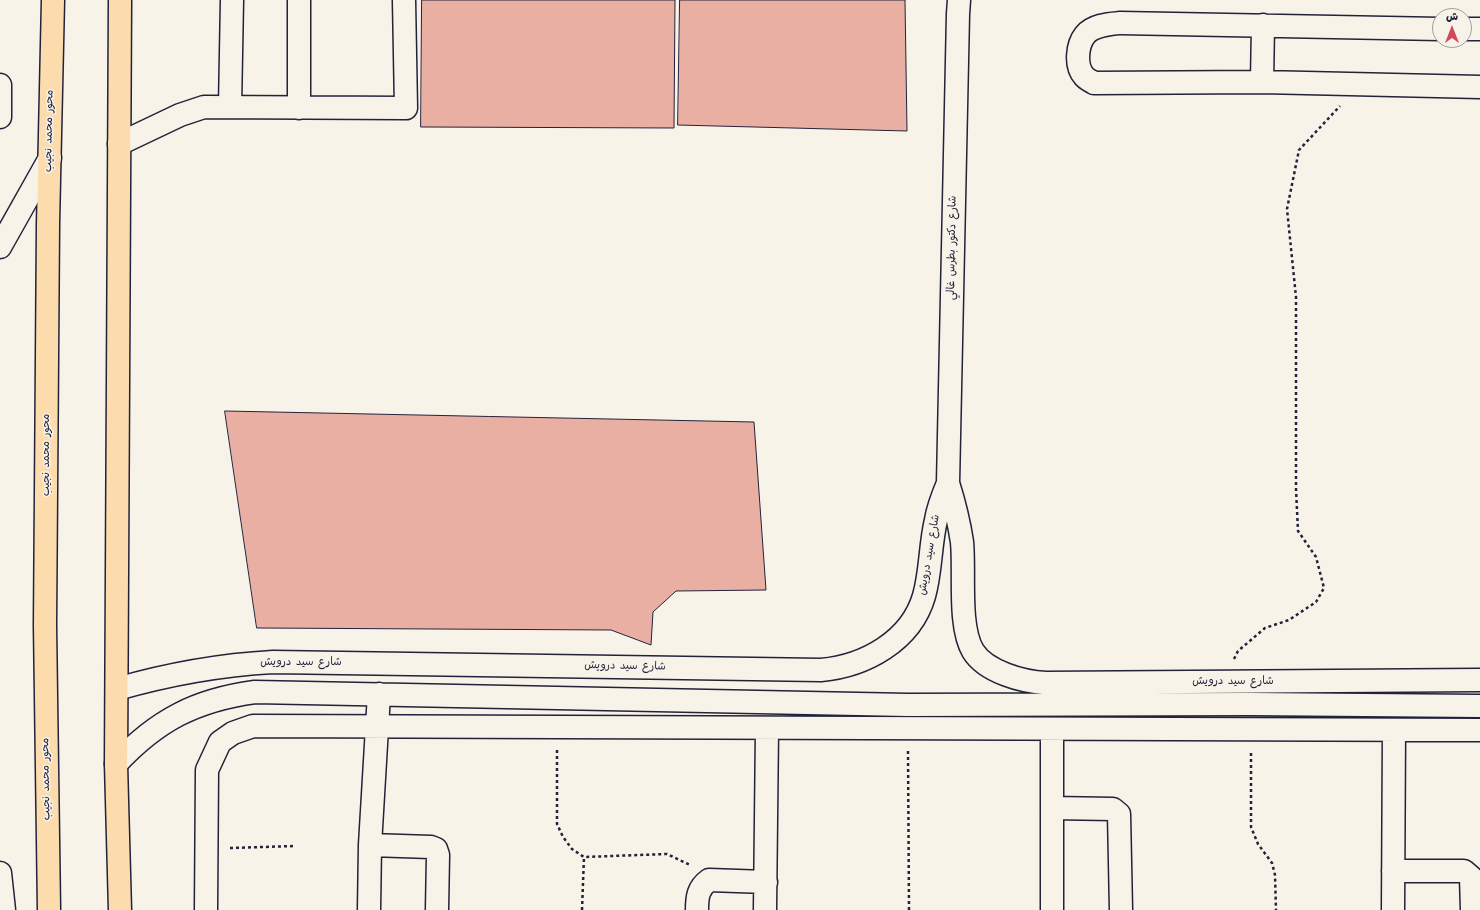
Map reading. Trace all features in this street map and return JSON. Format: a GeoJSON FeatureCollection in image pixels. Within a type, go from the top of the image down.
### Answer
{"type":"FeatureCollection","features":[{"type":"Feature","properties":{"kind":"main road","name":"محور محمد نجيب"},"geometry":{"type":"LineString","coordinates":[[49,910],[45,625],[53,0]]}},
{"type":"Feature","properties":{"kind":"main road"},"geometry":{"type":"LineString","coordinates":[[120,0],[116,764],[120,910]]}},
{"type":"Feature","properties":{"kind":"street"},"geometry":{"type":"LineString","coordinates":[[230,107],[232,0]]}},
{"type":"Feature","properties":{"kind":"street"},"geometry":{"type":"LineString","coordinates":[[299,0],[299,108]]}},
{"type":"Feature","properties":{"kind":"street"},"geometry":{"type":"LineString","coordinates":[[119,144],[180,115],[204,107],[406,108],[404,0]]}},
{"type":"Feature","properties":{"kind":"street","name":"شارع دكتور بطرس غالي"},"geometry":{"type":"LineString","coordinates":[[948,483],[958,5]]}},
{"type":"Feature","properties":{"kind":"street"},"geometry":{"type":"LineString","coordinates":[[1432,29],[1120,23],[1101,25],[1086,34],[1079,50],[1078,65],[1084,76],[1094,83],[1262,82],[1480,87]]}},
{"type":"Feature","properties":{"kind":"street"},"geometry":{"type":"LineString","coordinates":[[1262,82],[1263,26]]}},
{"type":"Feature","properties":{"kind":"street"},"geometry":{"type":"LineString","coordinates":[[0,85],[0,117]]}},
{"type":"Feature","properties":{"kind":"street"},"geometry":{"type":"LineString","coordinates":[[0,247],[50,158]]}},
{"type":"Feature","properties":{"kind":"street","name":"شارع سيد درويش"},"geometry":{"type":"LineString","coordinates":[[117,689],[155,678],[194,670],[273,662],[821,670],[844,667],[872,657],[886,647],[899,636],[918,610],[924,596],[936,521],[948,483]]}},
{"type":"Feature","properties":{"kind":"street","name":"شارع سيد درويش"},"geometry":{"type":"LineString","coordinates":[[948,483],[955,503],[962,543],[965,633],[973,652],[987,664],[1016,679],[1046,684],[1480,680]]}},
{"type":"Feature","properties":{"kind":"street"},"geometry":{"type":"LineString","coordinates":[[271,692],[273,662]]}},
{"type":"Feature","properties":{"kind":"street","name":"شارع سيد درويش"},"geometry":{"type":"LineString","coordinates":[[116,764],[144,736],[176,714],[222,697],[255,692],[908,705],[1250,704],[1480,706]]}},
{"type":"Feature","properties":{"kind":"street"},"geometry":{"type":"LineString","coordinates":[[370,910],[370,845],[379,694]]}},
{"type":"Feature","properties":{"kind":"street"},"geometry":{"type":"LineString","coordinates":[[607,728],[609,700]]}},
{"type":"Feature","properties":{"kind":"street"},"geometry":{"type":"LineString","coordinates":[[1250,704],[1251,729]]}},
{"type":"Feature","properties":{"kind":"street"},"geometry":{"type":"LineString","coordinates":[[908,705],[908,729]]}},
{"type":"Feature","properties":{"kind":"street"},"geometry":{"type":"LineString","coordinates":[[206,910],[207,770],[220,742],[233,733],[253,726],[378,728],[557,727],[767,729],[1480,730]]}},
{"type":"Feature","properties":{"kind":"street"},"geometry":{"type":"LineString","coordinates":[[765,910],[767,729]]}},
{"type":"Feature","properties":{"kind":"street"},"geometry":{"type":"LineString","coordinates":[[1052,729],[1052,910]]}},
{"type":"Feature","properties":{"kind":"street"},"geometry":{"type":"LineString","coordinates":[[1393,910],[1394,730]]}},
{"type":"Feature","properties":{"kind":"street"},"geometry":{"type":"LineString","coordinates":[[1052,808],[1113,809],[1119,814],[1121,910]]}},
{"type":"Feature","properties":{"kind":"street"},"geometry":{"type":"LineString","coordinates":[[370,845],[431,847],[436,849],[438,855],[437,910]]}},
{"type":"Feature","properties":{"kind":"street"},"geometry":{"type":"LineString","coordinates":[[1393,871],[1464,871],[1471,877],[1472,910]]}},
{"type":"Feature","properties":{"kind":"street"},"geometry":{"type":"LineString","coordinates":[[0,872],[4,910]]}},
{"type":"Feature","properties":{"kind":"street"},"geometry":{"type":"LineString","coordinates":[[697,910],[697,896],[702,886],[709,880],[766,882]]}},
{"type":"Feature","properties":{"kind":"path"},"geometry":{"type":"LineString","coordinates":[[1230,682],[1230,666],[1238,651],[1265,628],[1289,620],[1316,602],[1324,588],[1316,557],[1298,531],[1296,489],[1296,297],[1287,209],[1299,150],[1361,84]]}},
{"type":"Feature","properties":{"kind":"path"},"geometry":{"type":"LineString","coordinates":[[557,727],[557,824],[562,837],[572,848],[584,857],[667,854],[696,869],[709,880]]}},
{"type":"Feature","properties":{"kind":"path"},"geometry":{"type":"LineString","coordinates":[[908,729],[908,910]]}},
{"type":"Feature","properties":{"kind":"path"},"geometry":{"type":"LineString","coordinates":[[1251,729],[1251,827],[1258,844],[1272,863],[1275,875],[1276,910]]}},
{"type":"Feature","properties":{"kind":"path"},"geometry":{"type":"LineString","coordinates":[[206,849],[295,846]]}},
{"type":"Feature","properties":{"kind":"path"},"geometry":{"type":"LineString","coordinates":[[582,910],[584,857]]}},
{"type":"Feature","properties":{"kind":"building"},"geometry":{"type":"Polygon","coordinates":[[[422,0],[675,0],[674,128],[421,127],[422,0]]]}},
{"type":"Feature","properties":{"kind":"building"},"geometry":{"type":"Polygon","coordinates":[[[680,0],[905,0],[907,131],[678,125],[680,0]]]}},
{"type":"Feature","properties":{"kind":"building"},"geometry":{"type":"Polygon","coordinates":[[[225,411],[754,422],[766,590],[676,591],[653,612],[651,645],[611,630],[257,628],[225,411]]]}}]}
